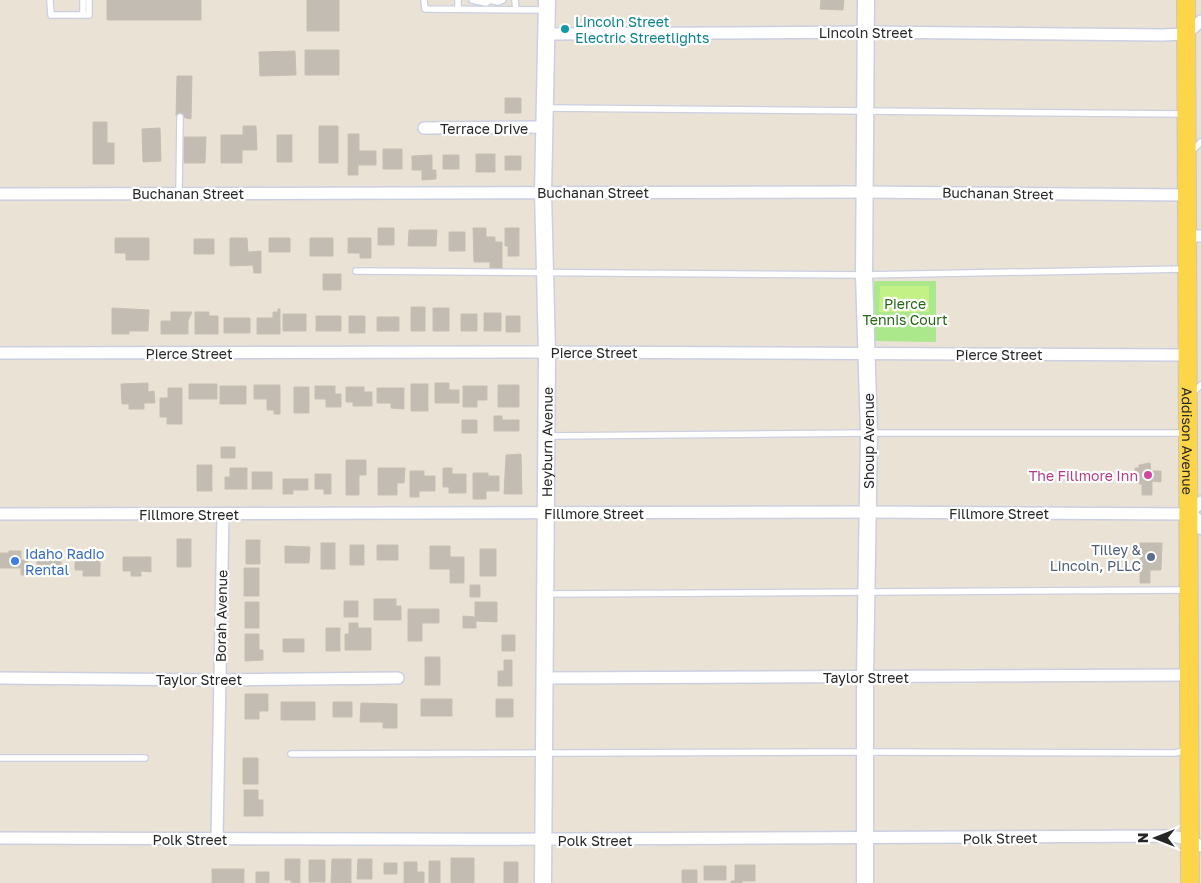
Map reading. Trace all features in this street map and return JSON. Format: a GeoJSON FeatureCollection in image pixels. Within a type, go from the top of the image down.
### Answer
{"type":"FeatureCollection","features":[{"type":"Feature","properties":{"kind":"main road","name":"Addison Avenue"},"geometry":{"type":"LineString","coordinates":[[1186,0],[1186,195],[1194,236],[1187,269],[1188,590],[1195,747],[1195,843],[1190,883]]}},
{"type":"Feature","properties":{"kind":"street","name":"Shoup Avenue"},"geometry":{"type":"LineString","coordinates":[[865,883],[865,676],[869,433],[864,275],[866,0]]}},
{"type":"Feature","properties":{"kind":"street","name":"Heyburn Avenue"},"geometry":{"type":"LineString","coordinates":[[543,883],[546,352],[543,192],[547,5]]}},
{"type":"Feature","properties":{"kind":"street"},"geometry":{"type":"LineString","coordinates":[[1186,34],[1201,21]]}},
{"type":"Feature","properties":{"kind":"street","name":"Lincoln Street"},"geometry":{"type":"LineString","coordinates":[[547,34],[866,32],[1186,34]]}},
{"type":"Feature","properties":{"kind":"street","name":"Terrace Drive"},"geometry":{"type":"LineString","coordinates":[[424,128],[544,127]]}},
{"type":"Feature","properties":{"kind":"street","name":"Buchanan Street"},"geometry":{"type":"LineString","coordinates":[[0,194],[864,192],[1186,195]]}},
{"type":"Feature","properties":{"kind":"street","name":"Pierce Street"},"geometry":{"type":"LineString","coordinates":[[0,353],[546,352],[1187,355]]}},
{"type":"Feature","properties":{"kind":"street"},"geometry":{"type":"LineString","coordinates":[[1201,502],[1188,514],[1201,526]]}},
{"type":"Feature","properties":{"kind":"street","name":"Fillmore Street"},"geometry":{"type":"LineString","coordinates":[[0,514],[867,512],[1188,514]]}},
{"type":"Feature","properties":{"kind":"street","name":"Borah Avenue"},"geometry":{"type":"LineString","coordinates":[[216,839],[223,514]]}},
{"type":"Feature","properties":{"kind":"street","name":"Taylor Street"},"geometry":{"type":"LineString","coordinates":[[544,678],[865,676],[1191,664]]}},
{"type":"Feature","properties":{"kind":"street","name":"Taylor Street"},"geometry":{"type":"LineString","coordinates":[[0,678],[219,680],[398,678]]}},
{"type":"Feature","properties":{"kind":"street","name":"Polk Street"},"geometry":{"type":"LineString","coordinates":[[0,838],[543,840],[1173,836],[1195,843]]}},
{"type":"Feature","properties":{"kind":"lane"},"geometry":{"type":"LineString","coordinates":[[50,0],[51,15],[89,15],[90,0]]}},
{"type":"Feature","properties":{"kind":"lane"},"geometry":{"type":"LineString","coordinates":[[82,14],[83,0]]}},
{"type":"Feature","properties":{"kind":"lane"},"geometry":{"type":"LineString","coordinates":[[424,0],[424,8],[516,10],[547,5]]}},
{"type":"Feature","properties":{"kind":"lane"},"geometry":{"type":"LineString","coordinates":[[458,0],[458,9]]}},
{"type":"Feature","properties":{"kind":"lane"},"geometry":{"type":"LineString","coordinates":[[472,0],[486,3],[490,0],[498,2],[503,0]]}},
{"type":"Feature","properties":{"kind":"lane"},"geometry":{"type":"LineString","coordinates":[[515,0],[516,10]]}},
{"type":"Feature","properties":{"kind":"lane"},"geometry":{"type":"LineString","coordinates":[[544,108],[1186,114]]}},
{"type":"Feature","properties":{"kind":"lane"},"geometry":{"type":"LineString","coordinates":[[179,193],[180,117]]}},
{"type":"Feature","properties":{"kind":"lane"},"geometry":{"type":"LineString","coordinates":[[1186,156],[1201,142]]}},
{"type":"Feature","properties":{"kind":"lane"},"geometry":{"type":"LineString","coordinates":[[356,271],[545,274],[864,275],[1187,269]]}},
{"type":"Feature","properties":{"kind":"lane"},"geometry":{"type":"LineString","coordinates":[[1187,398],[1201,385]]}},
{"type":"Feature","properties":{"kind":"lane"},"geometry":{"type":"LineString","coordinates":[[546,436],[1188,433]]}},
{"type":"Feature","properties":{"kind":"lane"},"geometry":{"type":"LineString","coordinates":[[544,594],[1188,590]]}},
{"type":"Feature","properties":{"kind":"lane"},"geometry":{"type":"LineString","coordinates":[[291,754],[1175,753],[1195,747]]}},
{"type":"Feature","properties":{"kind":"lane"},"geometry":{"type":"LineString","coordinates":[[0,758],[145,758]]}},
{"type":"Feature","properties":{"kind":"green space","name":"Pierce Tennis Court"},"geometry":{"type":"Polygon","coordinates":[[[874,281],[936,281],[936,342],[874,341],[874,281]]]}},
{"type":"Feature","properties":{"kind":"green space"},"geometry":{"type":"Polygon","coordinates":[[[880,286],[929,286],[929,312],[879,312],[880,286]]]}},
{"type":"Feature","properties":{"kind":"building"},"geometry":{"type":"Polygon","coordinates":[[[107,0],[201,0],[201,20],[107,20],[107,0]]]}},
{"type":"Feature","properties":{"kind":"building"},"geometry":{"type":"Polygon","coordinates":[[[307,0],[339,0],[339,31],[307,31],[307,0]]]}},
{"type":"Feature","properties":{"kind":"building"},"geometry":{"type":"Polygon","coordinates":[[[821,0],[844,0],[843,10],[820,9],[821,0]]]}},
{"type":"Feature","properties":{"kind":"building"},"geometry":{"type":"Polygon","coordinates":[[[305,50],[339,50],[339,75],[305,75],[305,50]]]}},
{"type":"Feature","properties":{"kind":"building"},"geometry":{"type":"Polygon","coordinates":[[[295,51],[296,75],[260,76],[259,52],[295,51]]]}},
{"type":"Feature","properties":{"kind":"building"},"geometry":{"type":"Polygon","coordinates":[[[177,76],[192,76],[191,119],[176,116],[177,76]]]}},
{"type":"Feature","properties":{"kind":"building"},"geometry":{"type":"Polygon","coordinates":[[[505,98],[521,98],[521,113],[505,113],[505,98]]]}},
{"type":"Feature","properties":{"kind":"building"},"geometry":{"type":"Polygon","coordinates":[[[93,122],[107,122],[107,143],[114,143],[114,164],[93,164],[93,122]]]}},
{"type":"Feature","properties":{"kind":"building"},"geometry":{"type":"Polygon","coordinates":[[[243,126],[256,126],[257,150],[242,150],[242,163],[221,163],[221,135],[243,135],[243,126]]]}},
{"type":"Feature","properties":{"kind":"building"},"geometry":{"type":"Polygon","coordinates":[[[319,126],[338,126],[338,163],[319,163],[319,126]]]}},
{"type":"Feature","properties":{"kind":"building"},"geometry":{"type":"Polygon","coordinates":[[[160,128],[161,161],[143,162],[142,129],[160,128]]]}},
{"type":"Feature","properties":{"kind":"building"},"geometry":{"type":"Polygon","coordinates":[[[348,134],[359,134],[359,151],[376,151],[376,165],[358,165],[358,175],[348,175],[348,134]]]}},
{"type":"Feature","properties":{"kind":"building"},"geometry":{"type":"Polygon","coordinates":[[[277,135],[292,135],[292,162],[277,162],[277,135]]]}},
{"type":"Feature","properties":{"kind":"building"},"geometry":{"type":"Polygon","coordinates":[[[184,137],[206,137],[205,163],[184,163],[184,137]]]}},
{"type":"Feature","properties":{"kind":"building"},"geometry":{"type":"Polygon","coordinates":[[[383,149],[402,149],[402,169],[383,169],[383,149]]]}},
{"type":"Feature","properties":{"kind":"building"},"geometry":{"type":"Polygon","coordinates":[[[476,154],[495,154],[495,172],[476,172],[476,154]]]}},
{"type":"Feature","properties":{"kind":"building"},"geometry":{"type":"Polygon","coordinates":[[[432,155],[432,170],[436,170],[436,179],[422,180],[422,170],[412,170],[412,156],[432,155]]]}},
{"type":"Feature","properties":{"kind":"building"},"geometry":{"type":"Polygon","coordinates":[[[443,155],[459,155],[459,169],[443,169],[443,155]]]}},
{"type":"Feature","properties":{"kind":"building"},"geometry":{"type":"Polygon","coordinates":[[[505,156],[521,156],[521,170],[505,170],[505,156]]]}},
{"type":"Feature","properties":{"kind":"building"},"geometry":{"type":"Polygon","coordinates":[[[378,228],[394,228],[394,245],[378,245],[378,228]]]}},
{"type":"Feature","properties":{"kind":"building"},"geometry":{"type":"Polygon","coordinates":[[[473,228],[486,228],[486,237],[495,237],[495,242],[502,242],[502,275],[490,275],[490,262],[474,262],[473,228]]]}},
{"type":"Feature","properties":{"kind":"building"},"geometry":{"type":"Polygon","coordinates":[[[505,228],[519,228],[519,256],[508,256],[508,246],[505,246],[505,228]]]}},
{"type":"Feature","properties":{"kind":"building"},"geometry":{"type":"Polygon","coordinates":[[[409,230],[437,230],[436,246],[408,246],[409,230]]]}},
{"type":"Feature","properties":{"kind":"building"},"geometry":{"type":"Polygon","coordinates":[[[449,232],[465,232],[465,251],[449,251],[449,232]]]}},
{"type":"Feature","properties":{"kind":"building"},"geometry":{"type":"Polygon","coordinates":[[[115,238],[149,238],[149,260],[126,260],[126,253],[115,253],[115,238]]]}},
{"type":"Feature","properties":{"kind":"building"},"geometry":{"type":"Polygon","coordinates":[[[230,238],[247,238],[248,252],[261,251],[261,273],[254,273],[253,265],[230,266],[230,238]]]}},
{"type":"Feature","properties":{"kind":"building"},"geometry":{"type":"Polygon","coordinates":[[[269,238],[290,238],[290,252],[269,252],[269,238]]]}},
{"type":"Feature","properties":{"kind":"building"},"geometry":{"type":"Polygon","coordinates":[[[310,238],[333,238],[333,256],[310,256],[310,238]]]}},
{"type":"Feature","properties":{"kind":"building"},"geometry":{"type":"Polygon","coordinates":[[[348,238],[371,238],[371,258],[360,258],[360,253],[348,253],[348,238]]]}},
{"type":"Feature","properties":{"kind":"building"},"geometry":{"type":"Polygon","coordinates":[[[194,239],[214,239],[214,254],[194,254],[194,239]]]}},
{"type":"Feature","properties":{"kind":"building"},"geometry":{"type":"Polygon","coordinates":[[[323,274],[341,274],[341,290],[323,290],[323,274]]]}},
{"type":"Feature","properties":{"kind":"building"},"geometry":{"type":"Polygon","coordinates":[[[411,307],[425,307],[425,331],[411,331],[411,307]]]}},
{"type":"Feature","properties":{"kind":"building"},"geometry":{"type":"Polygon","coordinates":[[[112,308],[149,310],[148,331],[129,331],[129,334],[112,334],[112,308]]]}},
{"type":"Feature","properties":{"kind":"building"},"geometry":{"type":"Polygon","coordinates":[[[433,308],[449,308],[449,331],[433,331],[433,308]]]}},
{"type":"Feature","properties":{"kind":"building"},"geometry":{"type":"Polygon","coordinates":[[[278,309],[280,309],[280,334],[257,334],[257,318],[273,318],[273,312],[278,312],[278,309]]]}},
{"type":"Feature","properties":{"kind":"building"},"geometry":{"type":"Polygon","coordinates":[[[171,312],[192,312],[188,321],[188,334],[161,334],[161,321],[171,321],[171,312]]]}},
{"type":"Feature","properties":{"kind":"building"},"geometry":{"type":"Polygon","coordinates":[[[195,312],[209,312],[209,316],[218,316],[218,334],[195,334],[195,312]]]}},
{"type":"Feature","properties":{"kind":"building"},"geometry":{"type":"Polygon","coordinates":[[[484,313],[501,313],[501,331],[484,331],[484,313]]]}},
{"type":"Feature","properties":{"kind":"building"},"geometry":{"type":"Polygon","coordinates":[[[283,314],[306,314],[306,331],[283,331],[283,314]]]}},
{"type":"Feature","properties":{"kind":"building"},"geometry":{"type":"Polygon","coordinates":[[[461,314],[477,314],[477,331],[461,331],[461,314]]]}},
{"type":"Feature","properties":{"kind":"building"},"geometry":{"type":"Polygon","coordinates":[[[316,316],[341,316],[341,331],[316,331],[316,316]]]}},
{"type":"Feature","properties":{"kind":"building"},"geometry":{"type":"Polygon","coordinates":[[[349,316],[365,316],[365,333],[349,333],[349,316]]]}},
{"type":"Feature","properties":{"kind":"building"},"geometry":{"type":"Polygon","coordinates":[[[506,316],[520,316],[520,332],[506,332],[506,316]]]}},
{"type":"Feature","properties":{"kind":"building"},"geometry":{"type":"Polygon","coordinates":[[[377,317],[399,317],[399,331],[377,331],[377,317]]]}},
{"type":"Feature","properties":{"kind":"building"},"geometry":{"type":"Polygon","coordinates":[[[224,318],[250,318],[250,333],[224,333],[224,318]]]}},
{"type":"Feature","properties":{"kind":"building"},"geometry":{"type":"Polygon","coordinates":[[[148,383],[148,392],[154,391],[155,403],[144,403],[144,409],[129,409],[129,404],[122,404],[121,384],[148,383]]]}},
{"type":"Feature","properties":{"kind":"building"},"geometry":{"type":"Polygon","coordinates":[[[435,383],[449,383],[449,390],[459,390],[459,403],[435,403],[435,383]]]}},
{"type":"Feature","properties":{"kind":"building"},"geometry":{"type":"Polygon","coordinates":[[[189,384],[217,384],[217,399],[189,399],[189,384]]]}},
{"type":"Feature","properties":{"kind":"building"},"geometry":{"type":"Polygon","coordinates":[[[411,384],[428,384],[428,411],[411,411],[411,384]]]}},
{"type":"Feature","properties":{"kind":"building"},"geometry":{"type":"Polygon","coordinates":[[[254,385],[280,385],[280,414],[274,414],[274,410],[267,410],[267,399],[254,399],[254,385]]]}},
{"type":"Feature","properties":{"kind":"building"},"geometry":{"type":"Polygon","coordinates":[[[498,385],[519,385],[519,407],[498,407],[498,385]]]}},
{"type":"Feature","properties":{"kind":"building"},"geometry":{"type":"Polygon","coordinates":[[[220,386],[246,386],[246,404],[220,404],[220,386]]]}},
{"type":"Feature","properties":{"kind":"building"},"geometry":{"type":"Polygon","coordinates":[[[315,386],[335,386],[335,394],[341,394],[341,407],[326,407],[326,399],[315,399],[315,386]]]}},
{"type":"Feature","properties":{"kind":"building"},"geometry":{"type":"Polygon","coordinates":[[[463,386],[487,386],[487,400],[477,400],[477,407],[463,407],[463,386]]]}},
{"type":"Feature","properties":{"kind":"building"},"geometry":{"type":"Polygon","coordinates":[[[294,387],[309,387],[309,413],[294,413],[294,387]]]}},
{"type":"Feature","properties":{"kind":"building"},"geometry":{"type":"Polygon","coordinates":[[[346,387],[364,387],[364,392],[372,392],[372,406],[353,406],[353,402],[346,402],[346,387]]]}},
{"type":"Feature","properties":{"kind":"building"},"geometry":{"type":"Polygon","coordinates":[[[168,388],[182,388],[182,424],[167,424],[167,417],[160,417],[160,398],[168,398],[168,388]]]}},
{"type":"Feature","properties":{"kind":"building"},"geometry":{"type":"Polygon","coordinates":[[[377,388],[404,388],[404,409],[391,408],[391,403],[377,403],[377,388]]]}},
{"type":"Feature","properties":{"kind":"building"},"geometry":{"type":"Polygon","coordinates":[[[494,416],[502,416],[502,420],[519,420],[519,431],[494,431],[494,416]]]}},
{"type":"Feature","properties":{"kind":"building"},"geometry":{"type":"Polygon","coordinates":[[[462,420],[477,420],[477,433],[462,433],[462,420]]]}},
{"type":"Feature","properties":{"kind":"building"},"geometry":{"type":"Polygon","coordinates":[[[221,447],[235,447],[235,458],[221,458],[221,447]]]}},
{"type":"Feature","properties":{"kind":"building"},"geometry":{"type":"Polygon","coordinates":[[[521,454],[522,494],[504,494],[506,455],[521,454]]]}},
{"type":"Feature","properties":{"kind":"building"},"geometry":{"type":"Polygon","coordinates":[[[346,460],[366,460],[366,475],[359,475],[359,495],[346,495],[346,460]]]}},
{"type":"Feature","properties":{"kind":"building","name":"The Fillmore Inn"},"geometry":{"type":"Polygon","coordinates":[[[1150,463],[1151,471],[1161,471],[1161,482],[1152,481],[1152,495],[1142,495],[1142,484],[1139,484],[1138,479],[1136,480],[1135,468],[1139,468],[1139,465],[1150,463]]]}},
{"type":"Feature","properties":{"kind":"building"},"geometry":{"type":"Polygon","coordinates":[[[197,465],[212,465],[212,491],[197,491],[197,465]]]}},
{"type":"Feature","properties":{"kind":"building"},"geometry":{"type":"Polygon","coordinates":[[[230,468],[247,468],[247,489],[225,489],[225,477],[230,477],[230,468]]]}},
{"type":"Feature","properties":{"kind":"building"},"geometry":{"type":"Polygon","coordinates":[[[378,468],[405,468],[404,483],[397,483],[397,495],[378,495],[378,468]]]}},
{"type":"Feature","properties":{"kind":"building"},"geometry":{"type":"Polygon","coordinates":[[[443,468],[452,468],[452,474],[466,474],[466,493],[449,493],[449,487],[443,487],[443,468]]]}},
{"type":"Feature","properties":{"kind":"building"},"geometry":{"type":"Polygon","coordinates":[[[410,471],[424,471],[424,476],[435,476],[435,491],[419,491],[419,497],[410,497],[410,471]]]}},
{"type":"Feature","properties":{"kind":"building"},"geometry":{"type":"Polygon","coordinates":[[[252,472],[272,472],[272,489],[252,489],[252,472]]]}},
{"type":"Feature","properties":{"kind":"building"},"geometry":{"type":"Polygon","coordinates":[[[473,473],[488,473],[488,476],[499,476],[499,491],[486,491],[486,499],[473,499],[473,473]]]}},
{"type":"Feature","properties":{"kind":"building"},"geometry":{"type":"Polygon","coordinates":[[[315,474],[331,474],[331,494],[324,494],[324,489],[315,489],[315,474]]]}},
{"type":"Feature","properties":{"kind":"building"},"geometry":{"type":"Polygon","coordinates":[[[283,479],[308,479],[308,490],[293,490],[293,494],[283,494],[283,479]]]}},
{"type":"Feature","properties":{"kind":"building"},"geometry":{"type":"Polygon","coordinates":[[[177,539],[191,539],[191,567],[177,567],[177,539]]]}},
{"type":"Feature","properties":{"kind":"building"},"geometry":{"type":"Polygon","coordinates":[[[246,540],[260,540],[260,564],[246,564],[246,540]]]}},
{"type":"Feature","properties":{"kind":"building"},"geometry":{"type":"Polygon","coordinates":[[[321,543],[335,543],[335,569],[321,569],[321,543]]]}},
{"type":"Feature","properties":{"kind":"building","name":"Tilley & Lincoln, PLLC"},"geometry":{"type":"Polygon","coordinates":[[[1140,543],[1162,543],[1161,570],[1150,570],[1150,583],[1140,583],[1140,543]]]}},
{"type":"Feature","properties":{"kind":"building"},"geometry":{"type":"Polygon","coordinates":[[[350,545],[364,545],[364,565],[350,565],[350,545]]]}},
{"type":"Feature","properties":{"kind":"building"},"geometry":{"type":"Polygon","coordinates":[[[377,545],[398,545],[398,560],[377,560],[377,545]]]}},
{"type":"Feature","properties":{"kind":"building"},"geometry":{"type":"Polygon","coordinates":[[[285,546],[310,547],[309,563],[285,563],[285,546]]]}},
{"type":"Feature","properties":{"kind":"building"},"geometry":{"type":"Polygon","coordinates":[[[430,546],[450,546],[450,557],[464,557],[464,583],[450,583],[450,569],[430,569],[430,546]]]}},
{"type":"Feature","properties":{"kind":"building"},"geometry":{"type":"Polygon","coordinates":[[[480,549],[496,549],[496,576],[480,576],[480,549]]]}},
{"type":"Feature","properties":{"kind":"building"},"geometry":{"type":"Polygon","coordinates":[[[9,551],[21,551],[21,560],[28,560],[28,575],[21,575],[21,568],[0,568],[0,553],[9,553],[9,551]]]}},
{"type":"Feature","properties":{"kind":"building"},"geometry":{"type":"Polygon","coordinates":[[[83,552],[94,552],[94,555],[100,562],[100,576],[83,576],[83,570],[75,570],[75,559],[83,559],[83,552]]]}},
{"type":"Feature","properties":{"kind":"building"},"geometry":{"type":"Polygon","coordinates":[[[37,553],[61,553],[61,568],[37,568],[37,553]]]}},
{"type":"Feature","properties":{"kind":"building"},"geometry":{"type":"Polygon","coordinates":[[[123,557],[151,557],[151,572],[141,571],[141,576],[131,576],[131,571],[123,571],[123,557]]]}},
{"type":"Feature","properties":{"kind":"building"},"geometry":{"type":"Polygon","coordinates":[[[244,568],[259,568],[259,596],[244,596],[244,568]]]}},
{"type":"Feature","properties":{"kind":"building"},"geometry":{"type":"Polygon","coordinates":[[[470,585],[480,585],[480,597],[470,597],[470,585]]]}},
{"type":"Feature","properties":{"kind":"building"},"geometry":{"type":"Polygon","coordinates":[[[374,599],[396,599],[396,606],[401,606],[401,620],[374,620],[374,599]]]}},
{"type":"Feature","properties":{"kind":"building"},"geometry":{"type":"Polygon","coordinates":[[[344,601],[358,601],[358,617],[344,617],[344,601]]]}},
{"type":"Feature","properties":{"kind":"building"},"geometry":{"type":"Polygon","coordinates":[[[245,602],[259,602],[259,628],[245,628],[245,602]]]}},
{"type":"Feature","properties":{"kind":"building"},"geometry":{"type":"Polygon","coordinates":[[[475,602],[497,602],[497,622],[476,621],[476,628],[463,628],[463,616],[475,617],[475,602]]]}},
{"type":"Feature","properties":{"kind":"building"},"geometry":{"type":"Polygon","coordinates":[[[408,609],[439,609],[439,623],[422,623],[422,641],[408,641],[408,609]]]}},
{"type":"Feature","properties":{"kind":"building"},"geometry":{"type":"Polygon","coordinates":[[[349,623],[358,623],[358,628],[371,628],[371,650],[345,650],[345,634],[349,634],[349,623]]]}},
{"type":"Feature","properties":{"kind":"building"},"geometry":{"type":"Polygon","coordinates":[[[326,628],[340,628],[340,651],[326,651],[326,628]]]}},
{"type":"Feature","properties":{"kind":"building"},"geometry":{"type":"Polygon","coordinates":[[[245,634],[259,634],[259,650],[263,650],[263,660],[245,661],[245,634]]]}},
{"type":"Feature","properties":{"kind":"building"},"geometry":{"type":"Polygon","coordinates":[[[502,635],[515,635],[515,651],[502,651],[502,635]]]}},
{"type":"Feature","properties":{"kind":"building"},"geometry":{"type":"Polygon","coordinates":[[[283,639],[304,639],[304,652],[283,652],[283,639]]]}},
{"type":"Feature","properties":{"kind":"building"},"geometry":{"type":"Polygon","coordinates":[[[425,657],[440,657],[440,685],[425,685],[425,657]]]}},
{"type":"Feature","properties":{"kind":"building"},"geometry":{"type":"Polygon","coordinates":[[[504,660],[512,660],[512,686],[498,686],[498,671],[504,671],[504,660]]]}},
{"type":"Feature","properties":{"kind":"building"},"geometry":{"type":"Polygon","coordinates":[[[245,694],[268,694],[268,711],[259,711],[259,719],[245,719],[245,694]]]}},
{"type":"Feature","properties":{"kind":"building"},"geometry":{"type":"Polygon","coordinates":[[[421,699],[452,699],[452,716],[421,716],[421,699]]]}},
{"type":"Feature","properties":{"kind":"building"},"geometry":{"type":"Polygon","coordinates":[[[496,699],[513,699],[513,717],[496,717],[496,699]]]}},
{"type":"Feature","properties":{"kind":"building"},"geometry":{"type":"Polygon","coordinates":[[[281,702],[315,702],[315,720],[281,720],[281,702]]]}},
{"type":"Feature","properties":{"kind":"building"},"geometry":{"type":"Polygon","coordinates":[[[333,702],[352,702],[352,717],[333,717],[333,702]]]}},
{"type":"Feature","properties":{"kind":"building"},"geometry":{"type":"Polygon","coordinates":[[[361,703],[397,704],[397,728],[383,728],[383,722],[360,722],[361,703]]]}},
{"type":"Feature","properties":{"kind":"building"},"geometry":{"type":"Polygon","coordinates":[[[243,758],[258,758],[258,784],[243,784],[243,758]]]}},
{"type":"Feature","properties":{"kind":"building"},"geometry":{"type":"Polygon","coordinates":[[[244,790],[258,790],[258,800],[263,800],[263,816],[244,816],[244,790]]]}},
{"type":"Feature","properties":{"kind":"building"},"geometry":{"type":"Polygon","coordinates":[[[451,858],[474,858],[474,883],[451,883],[451,858]]]}},
{"type":"Feature","properties":{"kind":"building"},"geometry":{"type":"Polygon","coordinates":[[[285,859],[300,859],[300,883],[291,883],[291,880],[285,880],[285,859]]]}},
{"type":"Feature","properties":{"kind":"building"},"geometry":{"type":"Polygon","coordinates":[[[332,859],[351,859],[351,883],[331,883],[332,859]]]}},
{"type":"Feature","properties":{"kind":"building"},"geometry":{"type":"Polygon","coordinates":[[[358,859],[372,859],[372,879],[357,879],[358,859]]]}},
{"type":"Feature","properties":{"kind":"building"},"geometry":{"type":"Polygon","coordinates":[[[309,860],[325,860],[325,882],[309,882],[309,860]]]}},
{"type":"Feature","properties":{"kind":"building"},"geometry":{"type":"Polygon","coordinates":[[[429,861],[440,861],[440,883],[429,883],[429,861]]]}},
{"type":"Feature","properties":{"kind":"building"},"geometry":{"type":"Polygon","coordinates":[[[404,862],[417,862],[417,872],[424,872],[424,883],[404,883],[404,862]]]}},
{"type":"Feature","properties":{"kind":"building"},"geometry":{"type":"Polygon","coordinates":[[[504,862],[518,862],[518,883],[504,883],[504,862]]]}},
{"type":"Feature","properties":{"kind":"building"},"geometry":{"type":"Polygon","coordinates":[[[384,863],[397,863],[397,874],[384,874],[384,863]]]}},
{"type":"Feature","properties":{"kind":"building"},"geometry":{"type":"Polygon","coordinates":[[[735,865],[755,865],[755,881],[731,883],[731,881],[735,881],[735,865]]]}},
{"type":"Feature","properties":{"kind":"building"},"geometry":{"type":"Polygon","coordinates":[[[704,866],[726,866],[726,880],[704,880],[704,866]]]}},
{"type":"Feature","properties":{"kind":"building"},"geometry":{"type":"Polygon","coordinates":[[[212,869],[244,869],[244,883],[212,883],[212,869]]]}},
{"type":"Feature","properties":{"kind":"building"},"geometry":{"type":"Polygon","coordinates":[[[682,870],[697,870],[697,883],[682,883],[682,870]]]}},
{"type":"Feature","properties":{"kind":"building"},"geometry":{"type":"Polygon","coordinates":[[[256,872],[269,872],[269,883],[256,883],[256,872]]]}},
{"type":"Feature","properties":{"kind":"place","name":"Lincoln Street Electric Streetlights"},"geometry":{"type":"Point","coordinates":[565,29]}},
{"type":"Feature","properties":{"kind":"place","name":"The Fillmore Inn"},"geometry":{"type":"Point","coordinates":[1148,475]}},
{"type":"Feature","properties":{"kind":"place","name":"Tilley & Lincoln, PLLC"},"geometry":{"type":"Point","coordinates":[1151,557]}},
{"type":"Feature","properties":{"kind":"place","name":"Idaho Radio Rental"},"geometry":{"type":"Point","coordinates":[15,561]}}]}
